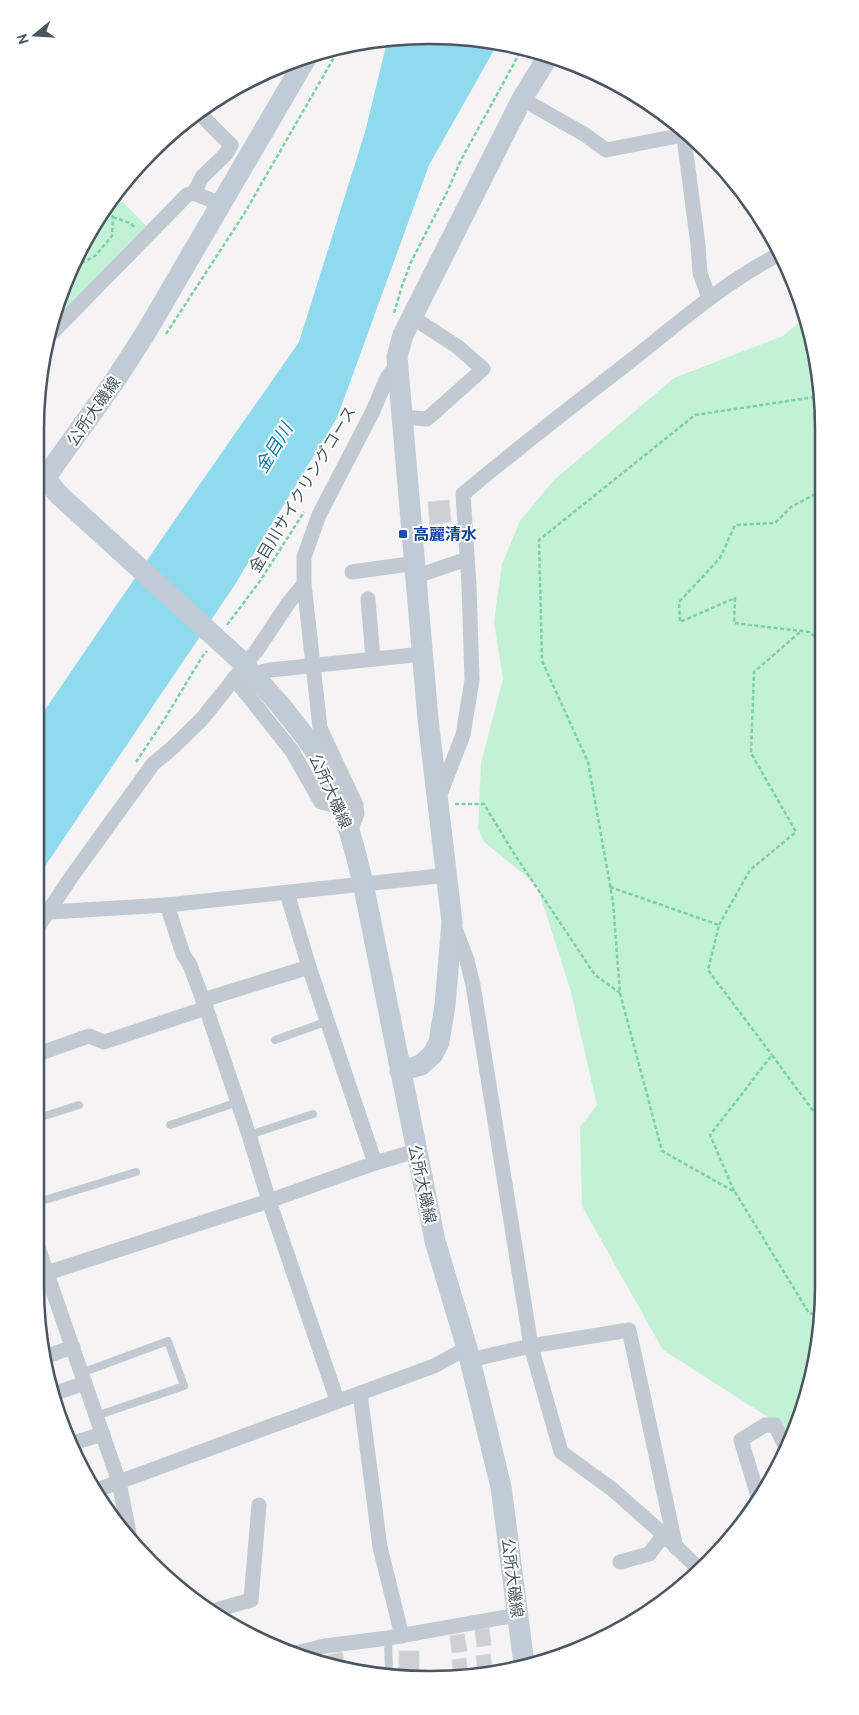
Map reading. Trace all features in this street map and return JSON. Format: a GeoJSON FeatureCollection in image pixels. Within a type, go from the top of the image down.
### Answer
{"type":"FeatureCollection","features":[{"type":"Feature","properties":{"kind":"main road"},"geometry":{"type":"LineString","coordinates":[[400,1071],[421,1065],[433,1054],[439,1042],[445,1005],[452,922],[448,875],[428,719],[396,365],[403,318],[522,99],[545,62]]}},
{"type":"Feature","properties":{"kind":"main road","name":"公所大磯線"},"geometry":{"type":"LineString","coordinates":[[302,66],[145,334],[46,485],[238,658],[281,706],[320,759],[341,807],[350,831],[363,883],[435,1242],[469,1354],[501,1487],[523,1659]]}},
{"type":"Feature","properties":{"kind":"street"},"geometry":{"type":"LineString","coordinates":[[522,99],[584,134],[606,150],[678,134]]}},
{"type":"Feature","properties":{"kind":"street"},"geometry":{"type":"LineString","coordinates":[[194,193],[202,177],[226,154],[231,145],[203,117]]}},
{"type":"Feature","properties":{"kind":"street"},"geometry":{"type":"LineString","coordinates":[[686,141],[700,273],[709,298]]}},
{"type":"Feature","properties":{"kind":"street"},"geometry":{"type":"LineString","coordinates":[[58,327],[187,194],[194,193],[220,204]]}},
{"type":"Feature","properties":{"kind":"street"},"geometry":{"type":"LineString","coordinates":[[438,801],[463,735],[472,680],[463,494],[709,298],[774,257]]}},
{"type":"Feature","properties":{"kind":"street"},"geometry":{"type":"LineString","coordinates":[[401,416],[427,419],[483,369],[458,347],[403,318]]}},
{"type":"Feature","properties":{"kind":"street"},"geometry":{"type":"LineString","coordinates":[[350,831],[357,814],[356,805],[320,728],[304,584],[304,558],[320,514],[369,418],[387,378],[396,365]]}},
{"type":"Feature","properties":{"kind":"street"},"geometry":{"type":"LineString","coordinates":[[352,572],[416,570],[467,560]]}},
{"type":"Feature","properties":{"kind":"street"},"geometry":{"type":"LineString","coordinates":[[44,919],[153,764],[202,719],[257,650],[289,602],[304,584]]}},
{"type":"Feature","properties":{"kind":"street"},"geometry":{"type":"LineString","coordinates":[[368,598],[373,659]]}},
{"type":"Feature","properties":{"kind":"street"},"geometry":{"type":"LineString","coordinates":[[234,678],[270,670],[423,654]]}},
{"type":"Feature","properties":{"kind":"street"},"geometry":{"type":"LineString","coordinates":[[234,678],[292,751],[321,802],[341,807]]}},
{"type":"Feature","properties":{"kind":"street"},"geometry":{"type":"LineString","coordinates":[[49,912],[167,905],[448,875]]}},
{"type":"Feature","properties":{"kind":"street"},"geometry":{"type":"LineString","coordinates":[[287,893],[375,1163]]}},
{"type":"Feature","properties":{"kind":"street"},"geometry":{"type":"LineString","coordinates":[[167,905],[183,954],[190,965],[205,1004],[269,1201],[337,1400]]}},
{"type":"Feature","properties":{"kind":"street"},"geometry":{"type":"LineString","coordinates":[[452,922],[467,960],[473,985],[531,1346],[561,1452],[612,1489],[695,1565]]}},
{"type":"Feature","properties":{"kind":"street"},"geometry":{"type":"LineString","coordinates":[[44,1052],[89,1036],[104,1042],[310,967]]}},
{"type":"Feature","properties":{"kind":"street"},"geometry":{"type":"LineString","coordinates":[[47,1273],[416,1151]]}},
{"type":"Feature","properties":{"kind":"street"},"geometry":{"type":"LineString","coordinates":[[44,1266],[119,1482],[128,1526]]}},
{"type":"Feature","properties":{"kind":"street"},"geometry":{"type":"LineString","coordinates":[[102,1488],[337,1400],[469,1354],[629,1330],[676,1548]]}},
{"type":"Feature","properties":{"kind":"street"},"geometry":{"type":"LineString","coordinates":[[50,1355],[73,1347]]}},
{"type":"Feature","properties":{"kind":"street"},"geometry":{"type":"LineString","coordinates":[[59,1391],[83,1378]]}},
{"type":"Feature","properties":{"kind":"street"},"geometry":{"type":"LineString","coordinates":[[360,1393],[380,1547],[395,1637]]}},
{"type":"Feature","properties":{"kind":"street"},"geometry":{"type":"LineString","coordinates":[[756,1490],[741,1440],[765,1425],[775,1425],[782,1440]]}},
{"type":"Feature","properties":{"kind":"street"},"geometry":{"type":"LineString","coordinates":[[77,1442],[103,1434]]}},
{"type":"Feature","properties":{"kind":"street"},"geometry":{"type":"LineString","coordinates":[[220,1609],[251,1600],[259,1505]]}},
{"type":"Feature","properties":{"kind":"street"},"geometry":{"type":"LineString","coordinates":[[620,1562],[649,1554],[664,1535]]}},
{"type":"Feature","properties":{"kind":"street"},"geometry":{"type":"LineString","coordinates":[[305,1651],[517,1615]]}},
{"type":"Feature","properties":{"kind":"lane"},"geometry":{"type":"LineString","coordinates":[[274,1040],[328,1021]]}},
{"type":"Feature","properties":{"kind":"lane"},"geometry":{"type":"LineString","coordinates":[[170,1125],[238,1102]]}},
{"type":"Feature","properties":{"kind":"lane"},"geometry":{"type":"LineString","coordinates":[[44,1116],[79,1105]]}},
{"type":"Feature","properties":{"kind":"lane"},"geometry":{"type":"LineString","coordinates":[[249,1135],[313,1114]]}},
{"type":"Feature","properties":{"kind":"lane"},"geometry":{"type":"LineString","coordinates":[[44,1200],[136,1172]]}},
{"type":"Feature","properties":{"kind":"lane"},"geometry":{"type":"LineString","coordinates":[[83,1378],[168,1341],[184,1386],[96,1416]]}},
{"type":"Feature","properties":{"kind":"lane"},"geometry":{"type":"LineString","coordinates":[[391,1669],[395,1637]]}},
{"type":"Feature","properties":{"kind":"path"},"geometry":{"type":"LineString","coordinates":[[403,318],[402,286],[411,262],[461,160],[519,54]]}},
{"type":"Feature","properties":{"kind":"path"},"geometry":{"type":"LineString","coordinates":[[163,336],[168,333],[244,214],[335,56]]}},
{"type":"Feature","properties":{"kind":"path"},"geometry":{"type":"LineString","coordinates":[[82,263],[95,256],[112,236],[113,217],[110,213]]}},
{"type":"Feature","properties":{"kind":"path"},"geometry":{"type":"LineString","coordinates":[[113,217],[130,223],[146,237]]}},
{"type":"Feature","properties":{"kind":"path"},"geometry":{"type":"LineString","coordinates":[[735,1192],[662,1151],[620,993],[610,886],[588,762],[542,660],[538,540],[695,415],[813,397]]}},
{"type":"Feature","properties":{"kind":"path"},"geometry":{"type":"LineString","coordinates":[[815,494],[791,506],[776,523],[735,525],[720,558],[679,602],[680,622],[735,598],[734,623],[809,632],[815,636]]}},
{"type":"Feature","properties":{"kind":"path","name":"金目川サイクリングコース"},"geometry":{"type":"LineString","coordinates":[[224,628],[260,580],[305,510]]}},
{"type":"Feature","properties":{"kind":"path"},"geometry":{"type":"LineString","coordinates":[[801,631],[754,672],[751,753],[796,832],[750,870],[719,925],[708,970],[815,1113]]}},
{"type":"Feature","properties":{"kind":"path"},"geometry":{"type":"LineString","coordinates":[[132,767],[212,644]]}},
{"type":"Feature","properties":{"kind":"path"},"geometry":{"type":"LineString","coordinates":[[438,801],[484,804],[513,852],[596,975],[620,993]]}},
{"type":"Feature","properties":{"kind":"path"},"geometry":{"type":"LineString","coordinates":[[610,886],[719,925]]}},
{"type":"Feature","properties":{"kind":"path"},"geometry":{"type":"LineString","coordinates":[[772,1055],[710,1135],[735,1192],[809,1313],[814,1314]]}},
{"type":"Feature","properties":{"kind":"green space"},"geometry":{"type":"Polygon","coordinates":[[[120,199],[146,226],[62,314],[73,282],[95,237],[120,199]]]}},
{"type":"Feature","properties":{"kind":"green space"},"geometry":{"type":"Polygon","coordinates":[[[800,322],[812,379],[815,430],[815,1286],[812,1336],[808,1361],[787,1429],[663,1350],[582,1206],[580,1127],[597,1105],[571,992],[537,885],[484,842],[478,829],[481,763],[503,679],[494,622],[502,564],[520,521],[554,480],[674,378],[783,336],[800,322]]]}},
{"type":"Feature","properties":{"kind":"water","name":"金目川"},"geometry":{"type":"Polygon","coordinates":[[[430,44],[494,49],[429,165],[337,418],[234,586],[44,868],[44,711],[299,342],[365,132],[386,46],[430,44]]]}},
{"type":"Feature","properties":{"kind":"building"},"geometry":{"type":"Polygon","coordinates":[[[449,500],[451,522],[430,525],[428,502],[449,500]]]}},
{"type":"Feature","properties":{"kind":"building"},"geometry":{"type":"Polygon","coordinates":[[[489,1628],[491,1645],[477,1647],[475,1630],[489,1628]]]}},
{"type":"Feature","properties":{"kind":"building"},"geometry":{"type":"Polygon","coordinates":[[[464,1634],[467,1651],[452,1653],[450,1636],[464,1634]]]}},
{"type":"Feature","properties":{"kind":"building"},"geometry":{"type":"Polygon","coordinates":[[[399,1651],[419,1651],[419,1671],[399,1670],[399,1651]]]}},
{"type":"Feature","properties":{"kind":"building"},"geometry":{"type":"Polygon","coordinates":[[[342,1652],[344,1662],[330,1658],[324,1656],[342,1652]]]}},
{"type":"Feature","properties":{"kind":"building"},"geometry":{"type":"Polygon","coordinates":[[[490,1654],[492,1666],[477,1668],[476,1656],[490,1654]]]}},
{"type":"Feature","properties":{"kind":"building"},"geometry":{"type":"Polygon","coordinates":[[[466,1658],[467,1669],[453,1670],[452,1660],[466,1658]]]}},
{"type":"Feature","properties":{"kind":"place","name":"高麗清水"},"geometry":{"type":"Point","coordinates":[403,534]}}]}
